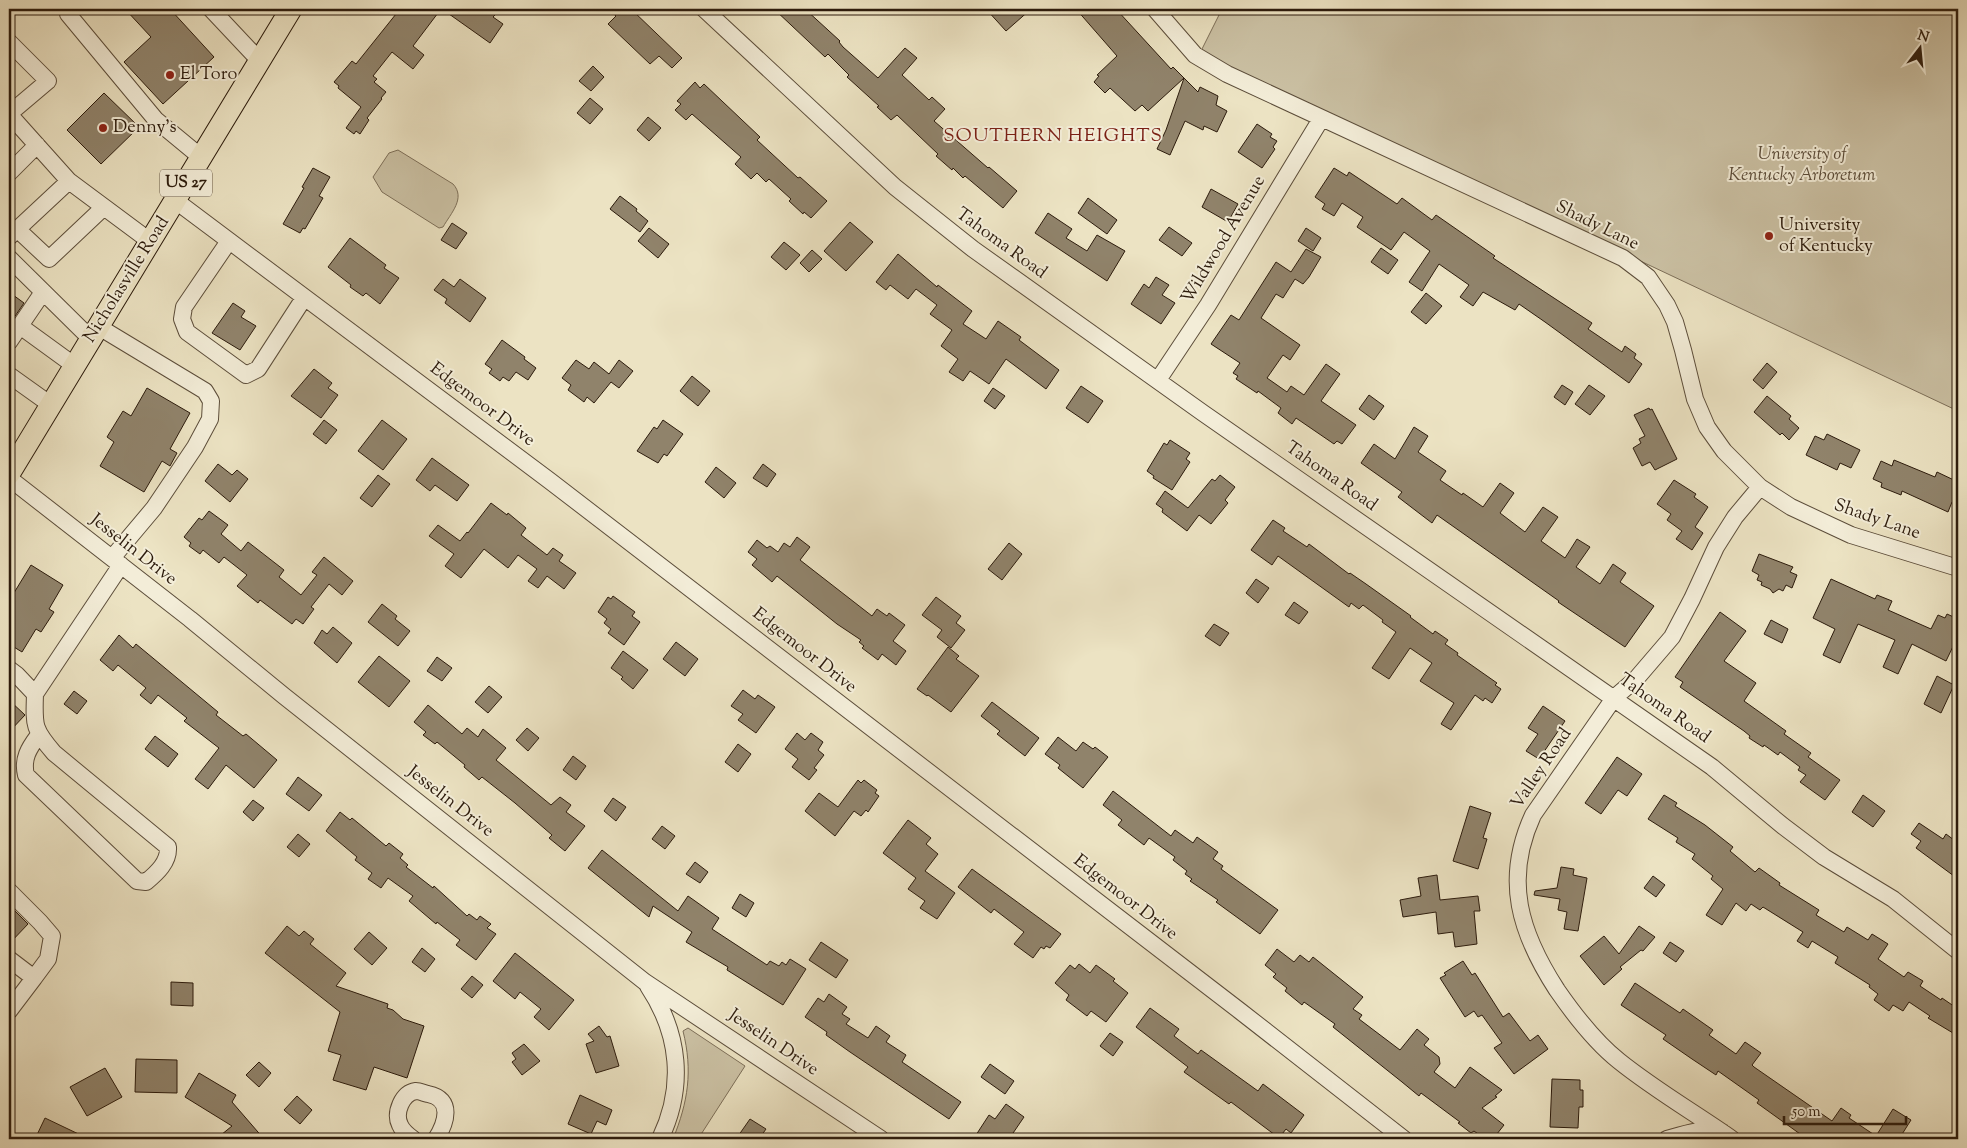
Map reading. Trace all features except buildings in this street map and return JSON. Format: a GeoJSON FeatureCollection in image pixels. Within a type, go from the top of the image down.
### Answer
{"type":"FeatureCollection","features":[{"type":"Feature","properties":{"kind":"main road","name":"Nicholasville Road"},"geometry":{"type":"LineString","coordinates":[[9,476],[291,9]]}},
{"type":"Feature","properties":{"kind":"street"},"geometry":{"type":"LineString","coordinates":[[210,9],[259,60]]}},
{"type":"Feature","properties":{"kind":"street","name":"Tahoma Road"},"geometry":{"type":"LineString","coordinates":[[704,9],[895,187],[973,250],[1211,419],[1712,767],[1783,826],[1824,857],[1893,899],[1958,951]]}},
{"type":"Feature","properties":{"kind":"street","name":"Shady Lane"},"geometry":{"type":"LineString","coordinates":[[1155,9],[1195,55],[1210,65],[1321,119],[1624,258],[1657,288],[1675,322],[1695,399],[1707,427],[1724,451],[1760,487],[1791,507],[1851,535],[1958,568]]}},
{"type":"Feature","properties":{"kind":"street"},"geometry":{"type":"LineString","coordinates":[[68,14],[156,120],[202,158]]}},
{"type":"Feature","properties":{"kind":"street"},"geometry":{"type":"LineString","coordinates":[[9,42],[48,81],[9,114],[69,182],[151,242]]}},
{"type":"Feature","properties":{"kind":"street","name":"Wildwood Avenue"},"geometry":{"type":"LineString","coordinates":[[1158,380],[1208,305],[1321,119]]}},
{"type":"Feature","properties":{"kind":"street"},"geometry":{"type":"LineString","coordinates":[[9,173],[37,145]]}},
{"type":"Feature","properties":{"kind":"street"},"geometry":{"type":"LineString","coordinates":[[69,182],[13,233],[49,259],[103,208]]}},
{"type":"Feature","properties":{"kind":"street","name":"Edgemoor Drive"},"geometry":{"type":"LineString","coordinates":[[176,201],[566,493],[1404,1139]]}},
{"type":"Feature","properties":{"kind":"street"},"geometry":{"type":"LineString","coordinates":[[229,241],[184,307],[182,319],[187,332],[246,375],[258,369],[304,298]]}},
{"type":"Feature","properties":{"kind":"street"},"geometry":{"type":"LineString","coordinates":[[9,258],[43,292],[95,333],[205,391],[211,401],[210,419],[195,446],[117,562],[35,694],[34,721],[38,736],[54,753],[168,847],[168,854],[160,870],[146,882],[137,881],[26,774],[23,765],[27,751],[38,736]]}},
{"type":"Feature","properties":{"kind":"street"},"geometry":{"type":"LineString","coordinates":[[9,342],[43,292]]}},
{"type":"Feature","properties":{"kind":"street"},"geometry":{"type":"LineString","coordinates":[[20,326],[75,366]]}},
{"type":"Feature","properties":{"kind":"street"},"geometry":{"type":"LineString","coordinates":[[9,375],[51,405]]}},
{"type":"Feature","properties":{"kind":"street","name":"Jesselin Drive"},"geometry":{"type":"LineString","coordinates":[[9,476],[646,982],[881,1139]]}},
{"type":"Feature","properties":{"kind":"street","name":"Valley Road"},"geometry":{"type":"LineString","coordinates":[[1727,1135],[1642,1078],[1602,1045],[1569,1007],[1543,967],[1525,929],[1520,907],[1517,875],[1526,831],[1545,796],[1614,698],[1636,679],[1672,637],[1716,547],[1735,517],[1760,487]]}},
{"type":"Feature","properties":{"kind":"street"},"geometry":{"type":"LineString","coordinates":[[9,669],[35,694]]}},
{"type":"Feature","properties":{"kind":"street"},"geometry":{"type":"LineString","coordinates":[[9,891],[52,936],[48,959],[9,1011]]}},
{"type":"Feature","properties":{"kind":"street"},"geometry":{"type":"LineString","coordinates":[[9,959],[34,978]]}},
{"type":"Feature","properties":{"kind":"street"},"geometry":{"type":"LineString","coordinates":[[646,982],[657,999],[669,1030],[675,1063],[676,1092],[660,1139]]}},
{"type":"Feature","properties":{"kind":"street"},"geometry":{"type":"LineString","coordinates":[[413,1139],[400,1125],[398,1111],[404,1098],[416,1092],[431,1094],[441,1099],[446,1108],[445,1123],[436,1139]]}},
{"type":"Feature","properties":{"kind":"street"},"geometry":{"type":"LineString","coordinates":[[1667,1139],[1697,1131],[1715,1130],[1727,1135]]}},
{"type":"Feature","properties":{"kind":"green space","name":"University of Kentucky Arboretum"},"geometry":{"type":"Polygon","coordinates":[[[1222,9],[1958,9],[1958,411],[1200,53],[1222,9]]]}},
{"type":"Feature","properties":{"kind":"green space"},"geometry":{"type":"Polygon","coordinates":[[[398,150],[453,184],[457,189],[458,200],[456,206],[443,227],[439,228],[382,192],[373,177],[389,153],[398,150]]]}},
{"type":"Feature","properties":{"kind":"green space"},"geometry":{"type":"Polygon","coordinates":[[[688,1028],[745,1066],[698,1139],[673,1139],[682,1112],[687,1086],[688,1060],[683,1031],[688,1028]]]}},
{"type":"Feature","properties":{"kind":"place","name":"El Toro"},"geometry":{"type":"Point","coordinates":[170,75]}},
{"type":"Feature","properties":{"kind":"place","name":"Denny's"},"geometry":{"type":"Point","coordinates":[103,128]}},
{"type":"Feature","properties":{"kind":"place","name":"University of Kentucky"},"geometry":{"type":"Point","coordinates":[1769,236]}},
{"type":"Feature","properties":{"kind":"district","name":"SOUTHERN HEIGHTS"},"geometry":{"type":"Point","coordinates":[1053,136]}}]}
